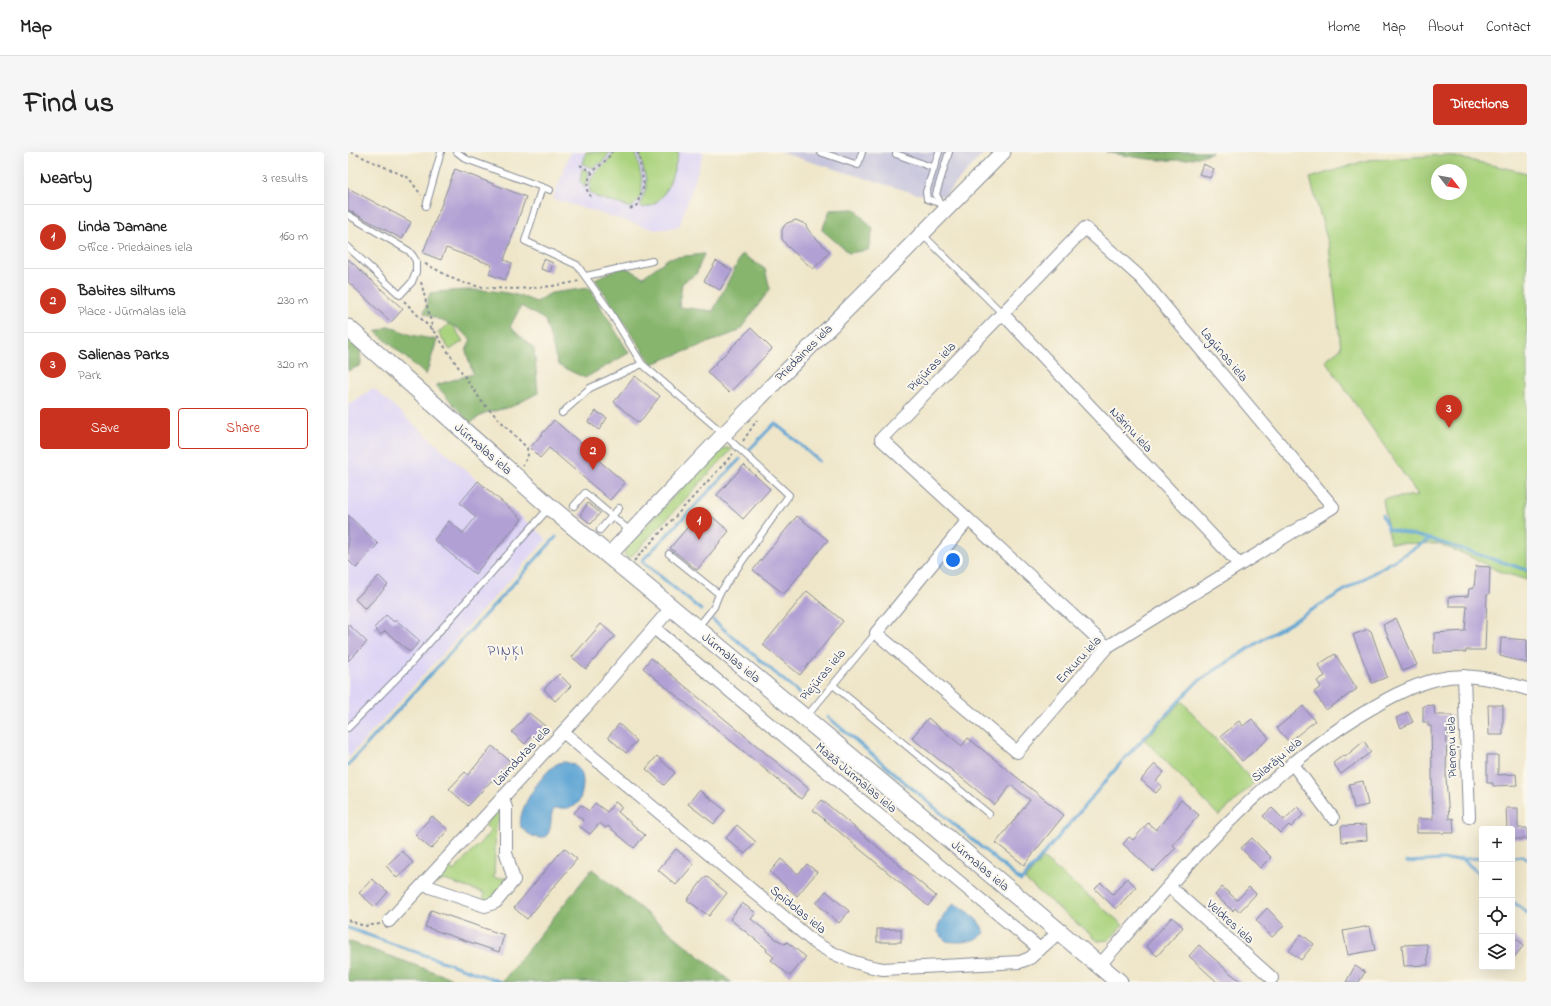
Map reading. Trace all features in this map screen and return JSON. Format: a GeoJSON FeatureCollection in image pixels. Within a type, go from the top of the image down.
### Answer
{"type":"FeatureCollection","features":[{"type":"Feature","properties":{"kind":"main road","name":"Jūrmalas iela"},"geometry":{"type":"LineString","coordinates":[[348,328],[550,507],[805,718],[1119,982]]}},
{"type":"Feature","properties":{"kind":"street","name":"Priedaines iela"},"geometry":{"type":"LineString","coordinates":[[608,556],[630,531],[724,434],[922,234],[941,207],[1003,152]]}},
{"type":"Feature","properties":{"kind":"street","name":"Piejūras iela"},"geometry":{"type":"LineString","coordinates":[[1085,228],[881,439],[1107,647]]}},
{"type":"Feature","properties":{"kind":"street","name":"Lagūnas iela"},"geometry":{"type":"LineString","coordinates":[[1085,228],[1141,278],[1333,507]]}},
{"type":"Feature","properties":{"kind":"street","name":"Nāriņu iela"},"geometry":{"type":"LineString","coordinates":[[1003,314],[1239,564]]}},
{"type":"Feature","properties":{"kind":"street","name":"Enkuru iela"},"geometry":{"type":"LineString","coordinates":[[876,633],[1016,752],[1107,647],[1333,507]]}},
{"type":"Feature","properties":{"kind":"street","name":"Piejūras iela"},"geometry":{"type":"LineString","coordinates":[[876,633],[968,520]]}},
{"type":"Feature","properties":{"kind":"street","name":"Laimdotas iela"},"geometry":{"type":"LineString","coordinates":[[389,921],[563,732],[671,608]]}},
{"type":"Feature","properties":{"kind":"street","name":"Mazā Jūrmalas iela"},"geometry":{"type":"LineString","coordinates":[[654,628],[1040,949]]}},
{"type":"Feature","properties":{"kind":"street","name":"Silarāju iela"},"geometry":{"type":"LineString","coordinates":[[1099,966],[1234,818],[1292,763],[1349,722],[1398,693],[1439,679],[1464,676],[1484,678],[1527,689]]}},
{"type":"Feature","properties":{"kind":"street","name":"Pieneņu iela"},"geometry":{"type":"LineString","coordinates":[[1464,676],[1469,817]]}},
{"type":"Feature","properties":{"kind":"street","name":"Spīdolas iela"},"geometry":{"type":"LineString","coordinates":[[563,732],[814,942],[850,961],[864,966],[883,969],[1020,962],[1030,958],[1058,932]]}},
{"type":"Feature","properties":{"kind":"street"},"geometry":{"type":"LineString","coordinates":[[1292,763],[1333,818]]}},
{"type":"Feature","properties":{"kind":"street"},"geometry":{"type":"LineString","coordinates":[[425,882],[430,887],[485,906],[496,902],[514,880],[506,853],[506,808],[503,796]]}},
{"type":"Feature","properties":{"kind":"street","name":"Veldres iela"},"geometry":{"type":"LineString","coordinates":[[1170,887],[1272,978]]}},
{"type":"Feature","properties":{"kind":"lane"},"geometry":{"type":"LineString","coordinates":[[426,206],[441,152]]}},
{"type":"Feature","properties":{"kind":"lane"},"geometry":{"type":"LineString","coordinates":[[457,152],[466,159],[550,190]]}},
{"type":"Feature","properties":{"kind":"lane"},"geometry":{"type":"LineString","coordinates":[[820,152],[858,165],[862,152]]}},
{"type":"Feature","properties":{"kind":"lane"},"geometry":{"type":"LineString","coordinates":[[939,152],[926,192],[927,199],[941,207]]}},
{"type":"Feature","properties":{"kind":"lane"},"geometry":{"type":"LineString","coordinates":[[941,207],[936,194],[949,152]]}},
{"type":"Feature","properties":{"kind":"lane"},"geometry":{"type":"LineString","coordinates":[[896,154],[934,168]]}},
{"type":"Feature","properties":{"kind":"lane"},"geometry":{"type":"LineString","coordinates":[[542,187],[525,241],[577,265],[586,276],[642,364],[724,434],[789,495],[719,594],[714,607],[696,629]]}},
{"type":"Feature","properties":{"kind":"lane"},"geometry":{"type":"LineString","coordinates":[[348,215],[409,251],[416,261],[416,272],[412,282],[400,295],[348,247]]}},
{"type":"Feature","properties":{"kind":"lane"},"geometry":{"type":"LineString","coordinates":[[922,234],[1003,314]]}},
{"type":"Feature","properties":{"kind":"lane"},"geometry":{"type":"LineString","coordinates":[[586,276],[652,261]]}},
{"type":"Feature","properties":{"kind":"lane"},"geometry":{"type":"LineString","coordinates":[[562,413],[590,388],[642,364]]}},
{"type":"Feature","properties":{"kind":"lane"},"geometry":{"type":"LineString","coordinates":[[574,506],[585,493],[630,531]]}},
{"type":"Feature","properties":{"kind":"lane"},"geometry":{"type":"LineString","coordinates":[[348,728],[404,671],[550,507]]}},
{"type":"Feature","properties":{"kind":"lane"},"geometry":{"type":"LineString","coordinates":[[600,530],[618,508]]}},
{"type":"Feature","properties":{"kind":"lane"},"geometry":{"type":"LineString","coordinates":[[669,554],[719,594]]}},
{"type":"Feature","properties":{"kind":"lane","name":"Piejūras iela"},"geometry":{"type":"LineString","coordinates":[[805,718],[876,633]]}},
{"type":"Feature","properties":{"kind":"lane"},"geometry":{"type":"LineString","coordinates":[[833,685],[989,814]]}},
{"type":"Feature","properties":{"kind":"path"},"geometry":{"type":"LineString","coordinates":[[351,152],[409,178],[419,195],[429,198]]}},
{"type":"Feature","properties":{"kind":"path"},"geometry":{"type":"LineString","coordinates":[[591,197],[587,190],[589,178],[592,172],[604,162],[612,152]]}},
{"type":"Feature","properties":{"kind":"path"},"geometry":{"type":"LineString","coordinates":[[630,209],[637,205],[644,185],[638,152]]}},
{"type":"Feature","properties":{"kind":"path"},"geometry":{"type":"LineString","coordinates":[[580,165],[592,172]]}},
{"type":"Feature","properties":{"kind":"path"},"geometry":{"type":"LineString","coordinates":[[416,261],[461,282],[488,287],[533,288],[579,282],[586,276]]}},
{"type":"Feature","properties":{"kind":"path"},"geometry":{"type":"LineString","coordinates":[[416,272],[421,282],[433,331]]}},
{"type":"Feature","properties":{"kind":"path"},"geometry":{"type":"LineString","coordinates":[[400,295],[405,304],[433,331],[482,402],[527,448],[528,454],[522,467]]}},
{"type":"Feature","properties":{"kind":"path"},"geometry":{"type":"LineString","coordinates":[[630,564],[739,448],[760,415]]}},
{"type":"Feature","properties":{"kind":"path"},"geometry":{"type":"LineString","coordinates":[[348,920],[364,926],[389,921]]}},
{"type":"Feature","properties":{"kind":"shaded area"},"geometry":{"type":"Polygon","coordinates":[[[570,152],[704,152],[679,227],[656,230],[553,199],[570,152]]]}},
{"type":"Feature","properties":{"kind":"shaded area"},"geometry":{"type":"Polygon","coordinates":[[[779,152],[985,152],[944,196],[917,194],[779,152]]]}},
{"type":"Feature","properties":{"kind":"shaded area"},"geometry":{"type":"Polygon","coordinates":[[[373,388],[478,481],[547,539],[348,758],[348,405],[373,388]]]}},
{"type":"Feature","properties":{"kind":"green space"},"geometry":{"type":"Polygon","coordinates":[[[586,152],[610,152],[603,162],[592,168],[583,164],[586,152]]]}},
{"type":"Feature","properties":{"kind":"green space"},"geometry":{"type":"Polygon","coordinates":[[[613,152],[636,152],[642,188],[638,201],[632,207],[596,197],[590,192],[591,178],[610,158],[613,152]]]}},
{"type":"Feature","properties":{"kind":"green space"},"geometry":{"type":"Polygon","coordinates":[[[639,152],[679,152],[672,178],[664,194],[651,206],[642,208],[640,205],[646,188],[646,180],[639,152]]]}},
{"type":"Feature","properties":{"kind":"green space"},"geometry":{"type":"Polygon","coordinates":[[[1106,152],[1212,152],[1200,157],[1187,159],[1159,160],[1106,152]]]}},
{"type":"Feature","properties":{"kind":"green space"},"geometry":{"type":"Polygon","coordinates":[[[1446,155],[1527,173],[1527,580],[1498,571],[1467,555],[1438,544],[1390,543],[1383,499],[1418,495],[1325,360],[1341,348],[1329,246],[1310,178],[1368,160],[1446,155]]]}},
{"type":"Feature","properties":{"kind":"green space"},"geometry":{"type":"Polygon","coordinates":[[[582,169],[589,172],[585,188],[580,181],[582,169]]]}},
{"type":"Feature","properties":{"kind":"green space"},"geometry":{"type":"Polygon","coordinates":[[[855,209],[873,229],[868,250],[849,253],[822,230],[830,210],[855,209]]]}},
{"type":"Feature","properties":{"kind":"green space"},"geometry":{"type":"Polygon","coordinates":[[[704,254],[696,274],[682,283],[679,307],[713,311],[742,254],[765,269],[770,289],[739,331],[652,364],[595,279],[623,266],[643,277],[669,258],[704,254]]]}},
{"type":"Feature","properties":{"kind":"green space"},"geometry":{"type":"Polygon","coordinates":[[[589,288],[629,353],[585,378],[558,365],[545,320],[521,306],[510,327],[534,349],[538,393],[511,407],[485,413],[470,423],[436,385],[473,374],[466,351],[471,339],[456,327],[424,313],[430,293],[484,290],[523,297],[536,302],[551,293],[589,288]]]}},
{"type":"Feature","properties":{"kind":"green space"},"geometry":{"type":"Polygon","coordinates":[[[451,323],[463,341],[450,350],[438,332],[451,323]]]}},
{"type":"Feature","properties":{"kind":"green space"},"geometry":{"type":"Polygon","coordinates":[[[389,326],[411,335],[437,340],[426,375],[376,332],[389,326]]]}},
{"type":"Feature","properties":{"kind":"green space"},"geometry":{"type":"Polygon","coordinates":[[[348,338],[360,348],[361,365],[348,371],[348,338]]]}},
{"type":"Feature","properties":{"kind":"green space"},"geometry":{"type":"Polygon","coordinates":[[[726,448],[732,449],[629,559],[624,554],[625,548],[718,450],[726,448]]]}},
{"type":"Feature","properties":{"kind":"green space"},"geometry":{"type":"Polygon","coordinates":[[[1182,701],[1254,783],[1219,816],[1145,740],[1182,701]]]}},
{"type":"Feature","properties":{"kind":"green space"},"geometry":{"type":"Polygon","coordinates":[[[498,811],[501,811],[502,817],[496,825],[494,878],[508,878],[492,901],[484,902],[484,893],[444,880],[436,884],[435,880],[448,866],[454,871],[491,831],[485,825],[498,811]]]}},
{"type":"Feature","properties":{"kind":"green space"},"geometry":{"type":"Polygon","coordinates":[[[1043,858],[1123,925],[1109,940],[1098,941],[1025,880],[1043,858]]]}},
{"type":"Feature","properties":{"kind":"green space"},"geometry":{"type":"Polygon","coordinates":[[[592,869],[731,982],[502,982],[592,869]]]}},
{"type":"Feature","properties":{"kind":"green space"},"geometry":{"type":"Polygon","coordinates":[[[348,941],[462,982],[348,982],[348,941]]]}},
{"type":"Feature","properties":{"kind":"water"},"geometry":{"type":"Polygon","coordinates":[[[565,762],[576,766],[581,772],[583,787],[580,798],[574,807],[554,809],[550,828],[545,837],[537,838],[532,836],[521,827],[520,820],[526,803],[543,777],[555,765],[565,762]]]}},
{"type":"Feature","properties":{"kind":"water"},"geometry":{"type":"Polygon","coordinates":[[[954,904],[964,909],[972,916],[980,924],[985,933],[976,939],[966,942],[946,941],[937,931],[943,916],[954,904]]]}},
{"type":"Feature","properties":{"kind":"building"},"geometry":{"type":"Polygon","coordinates":[[[1203,164],[1214,169],[1210,178],[1199,174],[1203,164]]]}},
{"type":"Feature","properties":{"kind":"building"},"geometry":{"type":"Polygon","coordinates":[[[455,169],[526,197],[504,260],[512,263],[505,280],[489,274],[492,265],[446,248],[441,260],[423,253],[455,169]]]}},
{"type":"Feature","properties":{"kind":"building"},"geometry":{"type":"Polygon","coordinates":[[[348,188],[411,222],[402,239],[348,210],[348,188]]]}},
{"type":"Feature","properties":{"kind":"building"},"geometry":{"type":"Polygon","coordinates":[[[796,220],[805,224],[809,231],[830,252],[813,269],[787,246],[782,239],[782,230],[784,226],[787,223],[796,220]]]}},
{"type":"Feature","properties":{"kind":"building"},"geometry":{"type":"Polygon","coordinates":[[[348,259],[403,309],[391,322],[348,282],[348,259]]]}},
{"type":"Feature","properties":{"kind":"building"},"geometry":{"type":"Polygon","coordinates":[[[544,259],[553,263],[550,272],[541,269],[544,259]]]}},
{"type":"Feature","properties":{"kind":"building"},"geometry":{"type":"Polygon","coordinates":[[[716,261],[732,270],[720,290],[704,281],[716,261]]]}},
{"type":"Feature","properties":{"kind":"building"},"geometry":{"type":"Polygon","coordinates":[[[751,328],[772,349],[729,393],[707,372],[751,328]]]}},
{"type":"Feature","properties":{"kind":"building"},"geometry":{"type":"Polygon","coordinates":[[[635,376],[660,396],[639,423],[614,402],[635,376]]]}},
{"type":"Feature","properties":{"kind":"building"},"geometry":{"type":"Polygon","coordinates":[[[596,411],[607,418],[599,430],[588,422],[596,411]]]}},
{"type":"Feature","properties":{"kind":"building"},"geometry":{"type":"Polygon","coordinates":[[[554,420],[583,445],[589,438],[596,444],[589,452],[625,483],[610,500],[549,448],[540,458],[530,448],[554,420]]]}},
{"type":"Feature","properties":{"kind":"building"},"geometry":{"type":"Polygon","coordinates":[[[744,465],[770,489],[743,519],[717,495],[744,465]]]}},
{"type":"Feature","properties":{"kind":"building"},"geometry":{"type":"Polygon","coordinates":[[[478,481],[522,519],[475,574],[434,540],[449,521],[463,533],[476,517],[460,503],[478,481]]]}},
{"type":"Feature","properties":{"kind":"building"},"geometry":{"type":"Polygon","coordinates":[[[588,503],[600,513],[591,524],[580,515],[588,503]]]}},
{"type":"Feature","properties":{"kind":"building"},"geometry":{"type":"Polygon","coordinates":[[[703,509],[729,531],[697,570],[670,548],[703,509]]]}},
{"type":"Feature","properties":{"kind":"building"},"geometry":{"type":"Polygon","coordinates":[[[348,515],[378,544],[356,568],[348,560],[348,515]]]}},
{"type":"Feature","properties":{"kind":"building"},"geometry":{"type":"Polygon","coordinates":[[[797,516],[828,540],[784,594],[753,570],[797,516]]]}},
{"type":"Feature","properties":{"kind":"building"},"geometry":{"type":"Polygon","coordinates":[[[1476,566],[1490,567],[1489,594],[1487,595],[1485,650],[1434,653],[1434,633],[1465,631],[1467,606],[1449,606],[1449,597],[1468,596],[1469,589],[1474,588],[1476,566]]]}},
{"type":"Feature","properties":{"kind":"building"},"geometry":{"type":"Polygon","coordinates":[[[379,576],[388,585],[365,609],[355,599],[379,576]]]}},
{"type":"Feature","properties":{"kind":"building"},"geometry":{"type":"Polygon","coordinates":[[[807,591],[843,621],[800,675],[763,645],[807,591]]]}},
{"type":"Feature","properties":{"kind":"building"},"geometry":{"type":"Polygon","coordinates":[[[386,615],[394,622],[396,620],[420,641],[410,652],[385,631],[381,635],[374,628],[386,615]]]}},
{"type":"Feature","properties":{"kind":"building"},"geometry":{"type":"Polygon","coordinates":[[[1396,618],[1417,665],[1403,671],[1383,625],[1396,618]]]}},
{"type":"Feature","properties":{"kind":"building"},"geometry":{"type":"Polygon","coordinates":[[[348,624],[367,642],[348,661],[348,624]]]}},
{"type":"Feature","properties":{"kind":"building"},"geometry":{"type":"Polygon","coordinates":[[[601,624],[615,636],[586,669],[572,657],[601,624]]]}},
{"type":"Feature","properties":{"kind":"building"},"geometry":{"type":"Polygon","coordinates":[[[1368,629],[1371,631],[1387,677],[1372,683],[1353,635],[1368,629]]]}},
{"type":"Feature","properties":{"kind":"building"},"geometry":{"type":"Polygon","coordinates":[[[1501,638],[1527,640],[1527,663],[1500,656],[1501,638]]]}},
{"type":"Feature","properties":{"kind":"building"},"geometry":{"type":"Polygon","coordinates":[[[1335,654],[1357,689],[1326,710],[1314,692],[1321,687],[1317,681],[1325,676],[1318,665],[1335,654]]]}},
{"type":"Feature","properties":{"kind":"building"},"geometry":{"type":"Polygon","coordinates":[[[651,658],[809,789],[801,799],[643,668],[651,658]]]}},
{"type":"Feature","properties":{"kind":"building"},"geometry":{"type":"Polygon","coordinates":[[[559,674],[571,686],[555,701],[544,689],[559,674]]]}},
{"type":"Feature","properties":{"kind":"building"},"geometry":{"type":"Polygon","coordinates":[[[1434,705],[1435,715],[1452,715],[1452,726],[1447,726],[1446,778],[1449,819],[1453,818],[1454,833],[1417,833],[1417,819],[1433,819],[1431,726],[1428,726],[1428,722],[1423,722],[1423,706],[1434,705]]]}},
{"type":"Feature","properties":{"kind":"building"},"geometry":{"type":"Polygon","coordinates":[[[1488,705],[1503,705],[1503,735],[1489,735],[1488,705]]]}},
{"type":"Feature","properties":{"kind":"building"},"geometry":{"type":"Polygon","coordinates":[[[1303,706],[1315,721],[1289,742],[1277,728],[1303,706]]]}},
{"type":"Feature","properties":{"kind":"building"},"geometry":{"type":"Polygon","coordinates":[[[1408,712],[1413,722],[1401,728],[1396,718],[1408,712]]]}},
{"type":"Feature","properties":{"kind":"building"},"geometry":{"type":"Polygon","coordinates":[[[529,713],[545,726],[535,737],[532,735],[525,744],[512,732],[529,713]]]}},
{"type":"Feature","properties":{"kind":"building"},"geometry":{"type":"Polygon","coordinates":[[[928,718],[962,746],[968,738],[1064,815],[1024,865],[996,843],[1030,800],[1011,785],[995,805],[912,738],[928,718]]]}},
{"type":"Feature","properties":{"kind":"building"},"geometry":{"type":"Polygon","coordinates":[[[1252,719],[1269,738],[1242,761],[1221,736],[1239,721],[1243,726],[1252,719]]]}},
{"type":"Feature","properties":{"kind":"building"},"geometry":{"type":"Polygon","coordinates":[[[619,724],[637,741],[626,753],[608,737],[619,724]]]}},
{"type":"Feature","properties":{"kind":"building"},"geometry":{"type":"Polygon","coordinates":[[[1364,741],[1371,752],[1341,774],[1333,763],[1344,755],[1345,757],[1364,741]]]}},
{"type":"Feature","properties":{"kind":"building"},"geometry":{"type":"Polygon","coordinates":[[[492,746],[510,761],[493,782],[492,780],[468,806],[449,789],[465,772],[468,775],[492,746]]]}},
{"type":"Feature","properties":{"kind":"building"},"geometry":{"type":"Polygon","coordinates":[[[1487,755],[1498,755],[1498,775],[1516,774],[1517,785],[1493,786],[1493,783],[1487,783],[1487,755]]]}},
{"type":"Feature","properties":{"kind":"building"},"geometry":{"type":"Polygon","coordinates":[[[657,756],[675,773],[664,785],[646,769],[657,756]]]}},
{"type":"Feature","properties":{"kind":"building"},"geometry":{"type":"Polygon","coordinates":[[[1155,764],[1164,772],[1156,781],[1162,786],[1156,793],[1141,780],[1155,764]]]}},
{"type":"Feature","properties":{"kind":"building"},"geometry":{"type":"Polygon","coordinates":[[[1363,781],[1368,805],[1354,808],[1349,784],[1363,781]]]}},
{"type":"Feature","properties":{"kind":"building"},"geometry":{"type":"Polygon","coordinates":[[[699,790],[725,810],[714,824],[688,804],[699,790]]]}},
{"type":"Feature","properties":{"kind":"building"},"geometry":{"type":"Polygon","coordinates":[[[822,800],[936,896],[928,906],[813,810],[822,800]]]}},
{"type":"Feature","properties":{"kind":"building"},"geometry":{"type":"Polygon","coordinates":[[[1181,800],[1199,815],[1173,845],[1176,848],[1153,871],[1123,844],[1129,837],[1133,840],[1148,823],[1156,830],[1181,800]]]}},
{"type":"Feature","properties":{"kind":"building"},"geometry":{"type":"Polygon","coordinates":[[[615,802],[622,807],[618,812],[645,835],[634,848],[608,826],[606,828],[600,823],[590,834],[579,826],[583,820],[574,813],[581,805],[589,811],[595,803],[607,812],[615,802]]]}},
{"type":"Feature","properties":{"kind":"building"},"geometry":{"type":"Polygon","coordinates":[[[1297,807],[1304,814],[1291,827],[1289,825],[1280,833],[1263,816],[1272,808],[1284,820],[1297,807]]]}},
{"type":"Feature","properties":{"kind":"building"},"geometry":{"type":"Polygon","coordinates":[[[1506,808],[1518,808],[1518,828],[1527,828],[1527,839],[1515,839],[1515,826],[1507,826],[1506,808]]]}},
{"type":"Feature","properties":{"kind":"building"},"geometry":{"type":"Polygon","coordinates":[[[432,816],[448,830],[431,849],[415,835],[432,816]]]}},
{"type":"Feature","properties":{"kind":"building"},"geometry":{"type":"Polygon","coordinates":[[[737,825],[756,842],[745,854],[726,838],[737,825]]]}},
{"type":"Feature","properties":{"kind":"building"},"geometry":{"type":"Polygon","coordinates":[[[1366,825],[1367,840],[1342,842],[1341,826],[1366,825]]]}},
{"type":"Feature","properties":{"kind":"building"},"geometry":{"type":"Polygon","coordinates":[[[1252,838],[1271,857],[1260,868],[1241,848],[1252,838]]]}},
{"type":"Feature","properties":{"kind":"building"},"geometry":{"type":"Polygon","coordinates":[[[564,848],[577,859],[527,919],[514,908],[564,848]]]}},
{"type":"Feature","properties":{"kind":"building"},"geometry":{"type":"Polygon","coordinates":[[[676,849],[694,864],[676,885],[658,870],[676,849]]]}},
{"type":"Feature","properties":{"kind":"building"},"geometry":{"type":"Polygon","coordinates":[[[402,851],[413,863],[397,878],[386,866],[402,851]]]}},
{"type":"Feature","properties":{"kind":"building"},"geometry":{"type":"Polygon","coordinates":[[[781,859],[798,874],[807,864],[817,872],[797,896],[770,872],[781,859]]]}},
{"type":"Feature","properties":{"kind":"building"},"geometry":{"type":"Polygon","coordinates":[[[706,876],[727,893],[709,916],[687,900],[706,876]]]}},
{"type":"Feature","properties":{"kind":"building"},"geometry":{"type":"Polygon","coordinates":[[[1127,878],[1136,887],[1116,909],[1095,889],[1101,883],[1113,894],[1127,878]]]}},
{"type":"Feature","properties":{"kind":"building"},"geometry":{"type":"Polygon","coordinates":[[[372,879],[388,892],[375,907],[359,893],[372,879]]]}},
{"type":"Feature","properties":{"kind":"building"},"geometry":{"type":"Polygon","coordinates":[[[1222,887],[1237,900],[1249,887],[1256,894],[1239,912],[1235,908],[1233,911],[1215,895],[1222,887]]]}},
{"type":"Feature","properties":{"kind":"building"},"geometry":{"type":"Polygon","coordinates":[[[826,891],[849,911],[839,923],[816,903],[826,891]]]}},
{"type":"Feature","properties":{"kind":"building"},"geometry":{"type":"Polygon","coordinates":[[[742,903],[756,913],[751,919],[776,939],[785,944],[787,942],[806,957],[790,976],[771,960],[774,957],[766,951],[767,949],[730,919],[742,903]]]}},
{"type":"Feature","properties":{"kind":"building"},"geometry":{"type":"Polygon","coordinates":[[[1267,908],[1284,926],[1272,937],[1256,920],[1267,908]]]}},
{"type":"Feature","properties":{"kind":"building"},"geometry":{"type":"Polygon","coordinates":[[[431,910],[504,935],[499,952],[425,927],[431,910]]]}},
{"type":"Feature","properties":{"kind":"building"},"geometry":{"type":"Polygon","coordinates":[[[1172,917],[1183,927],[1157,956],[1146,946],[1172,917]]]}},
{"type":"Feature","properties":{"kind":"building"},"geometry":{"type":"Polygon","coordinates":[[[1370,926],[1375,950],[1348,955],[1343,931],[1370,926]]]}},
{"type":"Feature","properties":{"kind":"building"},"geometry":{"type":"Polygon","coordinates":[[[877,929],[901,929],[901,942],[877,942],[877,929]]]}},
{"type":"Feature","properties":{"kind":"building"},"geometry":{"type":"Polygon","coordinates":[[[1301,934],[1314,944],[1301,960],[1289,951],[1301,934]]]}},
{"type":"Feature","properties":{"kind":"building"},"geometry":{"type":"Polygon","coordinates":[[[1515,938],[1524,945],[1515,956],[1515,938]]]}},
{"type":"Feature","properties":{"kind":"building"},"geometry":{"type":"Polygon","coordinates":[[[1427,944],[1428,965],[1404,966],[1402,945],[1427,944]]]}},
{"type":"Feature","properties":{"kind":"building"},"geometry":{"type":"Polygon","coordinates":[[[1199,945],[1242,982],[1217,982],[1189,956],[1199,945]]]}},
{"type":"Feature","properties":{"kind":"building"},"geometry":{"type":"Polygon","coordinates":[[[1355,966],[1365,972],[1359,982],[1346,982],[1355,966]]]}},
{"type":"Feature","properties":{"kind":"waterway"},"geometry":{"type":"LineString","coordinates":[[749,450],[775,423],[819,461]]}},
{"type":"Feature","properties":{"kind":"waterway"},"geometry":{"type":"LineString","coordinates":[[701,610],[642,561],[740,459]]}},
{"type":"Feature","properties":{"kind":"waterway"},"geometry":{"type":"LineString","coordinates":[[1382,515],[1388,529],[1430,539],[1527,570]]}},
{"type":"Feature","properties":{"kind":"waterway"},"geometry":{"type":"LineString","coordinates":[[348,765],[556,537]]}},
{"type":"Feature","properties":{"kind":"waterway"},"geometry":{"type":"LineString","coordinates":[[828,717],[1021,881],[1125,758],[1197,682],[1268,636],[1430,539]]}},
{"type":"Feature","properties":{"kind":"waterway"},"geometry":{"type":"LineString","coordinates":[[713,620],[801,695]]}},
{"type":"Feature","properties":{"kind":"waterway"},"geometry":{"type":"LineString","coordinates":[[1515,857],[1523,856],[1527,859]]}},
{"type":"Feature","properties":{"kind":"waterway"},"geometry":{"type":"LineString","coordinates":[[1461,858],[1479,873]]}},
{"type":"Feature","properties":{"kind":"waterway"},"geometry":{"type":"LineString","coordinates":[[1407,862],[1479,858]]}},
{"type":"Feature","properties":{"kind":"waterway"},"geometry":{"type":"LineString","coordinates":[[1515,903],[1527,913]]}},
{"type":"Feature","properties":{"kind":"waterway"},"geometry":{"type":"LineString","coordinates":[[348,928],[501,982]]}},
{"type":"Feature","properties":{"kind":"place","name":"Salienas Parks"},"geometry":{"type":"Point","coordinates":[1449,428]}},
{"type":"Feature","properties":{"kind":"place","name":"Babites siltums"},"geometry":{"type":"Point","coordinates":[593,470]}},
{"type":"Feature","properties":{"kind":"place","name":"Linda Damane"},"geometry":{"type":"Point","coordinates":[699,540]}},
{"type":"Feature","properties":{"kind":"district","name":"PIŅĶI"},"geometry":{"type":"Point","coordinates":[506,651]}}]}
